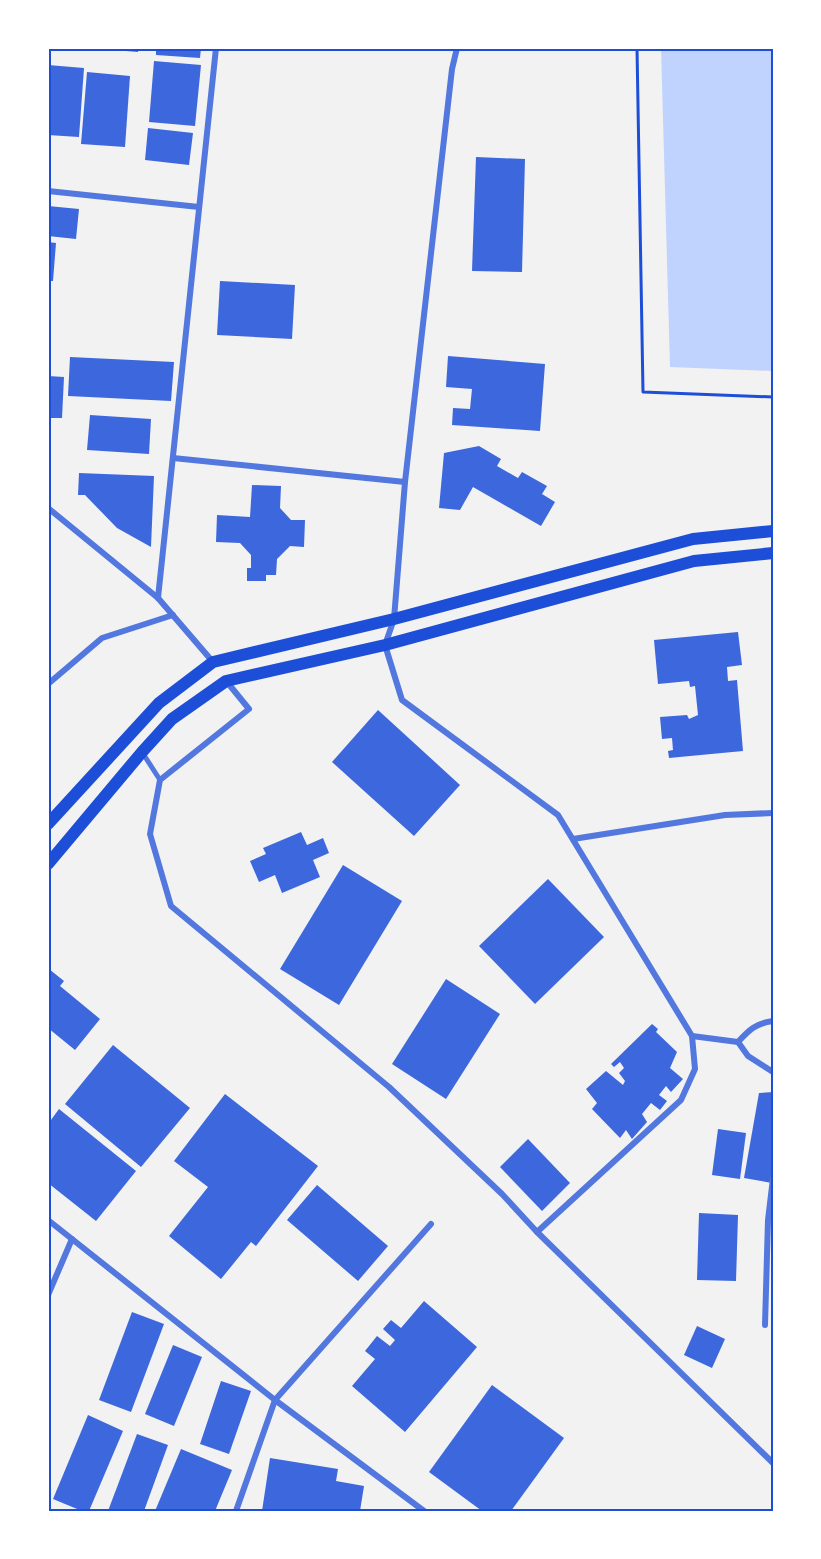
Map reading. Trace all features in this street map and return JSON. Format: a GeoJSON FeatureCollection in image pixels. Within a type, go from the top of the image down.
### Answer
{"type":"FeatureCollection","features":[{"type":"Feature","properties":{"kind":"main road"},"geometry":{"type":"LineString","coordinates":[[48,824],[159,703],[213,662],[394,619],[693,539],[773,531]]}},
{"type":"Feature","properties":{"kind":"main road"},"geometry":{"type":"LineString","coordinates":[[48,864],[172,719],[226,681],[385,645],[693,561],[773,553]]}},
{"type":"Feature","properties":{"kind":"street"},"geometry":{"type":"LineString","coordinates":[[158,598],[216,48]]}},
{"type":"Feature","properties":{"kind":"street"},"geometry":{"type":"LineString","coordinates":[[457,48],[452,69],[405,482],[394,619],[385,645],[402,700],[558,815],[692,1036],[695,1069],[681,1100],[537,1232]]}},
{"type":"Feature","properties":{"kind":"street"},"geometry":{"type":"LineString","coordinates":[[48,191],[199,207]]}},
{"type":"Feature","properties":{"kind":"street"},"geometry":{"type":"LineString","coordinates":[[173,458],[405,482]]}},
{"type":"Feature","properties":{"kind":"street"},"geometry":{"type":"LineString","coordinates":[[48,508],[158,598],[213,662]]}},
{"type":"Feature","properties":{"kind":"street"},"geometry":{"type":"LineString","coordinates":[[48,684],[102,638],[173,615]]}},
{"type":"Feature","properties":{"kind":"street"},"geometry":{"type":"LineString","coordinates":[[226,681],[249,709],[160,780],[150,834],[171,906],[389,1087],[502,1194],[537,1232],[773,1463]]}},
{"type":"Feature","properties":{"kind":"street"},"geometry":{"type":"LineString","coordinates":[[142,752],[160,780]]}},
{"type":"Feature","properties":{"kind":"street"},"geometry":{"type":"LineString","coordinates":[[573,839],[726,815],[773,813]]}},
{"type":"Feature","properties":{"kind":"street"},"geometry":{"type":"LineString","coordinates":[[738,1042],[751,1027],[773,1021]]}},
{"type":"Feature","properties":{"kind":"street"},"geometry":{"type":"LineString","coordinates":[[692,1036],[738,1042],[748,1056],[773,1071]]}},
{"type":"Feature","properties":{"kind":"street"},"geometry":{"type":"LineString","coordinates":[[765,1324],[768,1221],[773,1178]]}},
{"type":"Feature","properties":{"kind":"street"},"geometry":{"type":"LineString","coordinates":[[48,1220],[275,1400],[424,1511]]}},
{"type":"Feature","properties":{"kind":"street"},"geometry":{"type":"LineString","coordinates":[[236,1511],[275,1400],[431,1224]]}},
{"type":"Feature","properties":{"kind":"street"},"geometry":{"type":"LineString","coordinates":[[48,1295],[72,1239]]}},
{"type":"Feature","properties":{"kind":"path"},"geometry":{"type":"LineString","coordinates":[[637,48],[643,392],[773,397]]}},
{"type":"Feature","properties":{"kind":"water"},"geometry":{"type":"Polygon","coordinates":[[[661,48],[773,48],[773,371],[670,367],[661,48]]]}},
{"type":"Feature","properties":{"kind":"building"},"geometry":{"type":"Polygon","coordinates":[[[114,48],[139,48],[138,52],[114,50],[114,48]]]}},
{"type":"Feature","properties":{"kind":"building"},"geometry":{"type":"Polygon","coordinates":[[[156,48],[201,48],[200,58],[156,55],[156,48]]]}},
{"type":"Feature","properties":{"kind":"building"},"geometry":{"type":"Polygon","coordinates":[[[154,61],[201,65],[195,126],[149,122],[154,61]]]}},
{"type":"Feature","properties":{"kind":"building"},"geometry":{"type":"Polygon","coordinates":[[[48,65],[84,68],[79,137],[48,135],[48,65]]]}},
{"type":"Feature","properties":{"kind":"building"},"geometry":{"type":"Polygon","coordinates":[[[87,72],[130,76],[125,147],[81,144],[87,72]]]}},
{"type":"Feature","properties":{"kind":"building"},"geometry":{"type":"Polygon","coordinates":[[[148,128],[193,133],[189,165],[145,160],[148,128]]]}},
{"type":"Feature","properties":{"kind":"building"},"geometry":{"type":"Polygon","coordinates":[[[476,157],[525,159],[522,272],[472,271],[476,157]]]}},
{"type":"Feature","properties":{"kind":"building"},"geometry":{"type":"Polygon","coordinates":[[[48,206],[79,209],[76,239],[48,236],[48,206]]]}},
{"type":"Feature","properties":{"kind":"building"},"geometry":{"type":"Polygon","coordinates":[[[48,242],[56,243],[53,281],[48,281],[48,242]]]}},
{"type":"Feature","properties":{"kind":"building"},"geometry":{"type":"Polygon","coordinates":[[[220,281],[295,285],[292,339],[217,335],[220,281]]]}},
{"type":"Feature","properties":{"kind":"building"},"geometry":{"type":"Polygon","coordinates":[[[448,356],[545,364],[540,431],[452,425],[453,408],[470,409],[472,389],[446,387],[448,356]]]}},
{"type":"Feature","properties":{"kind":"building"},"geometry":{"type":"Polygon","coordinates":[[[70,357],[174,362],[171,401],[68,396],[70,357]]]}},
{"type":"Feature","properties":{"kind":"building"},"geometry":{"type":"Polygon","coordinates":[[[48,376],[64,377],[62,418],[48,418],[48,376]]]}},
{"type":"Feature","properties":{"kind":"building"},"geometry":{"type":"Polygon","coordinates":[[[90,415],[151,419],[149,454],[87,450],[90,415]]]}},
{"type":"Feature","properties":{"kind":"building"},"geometry":{"type":"Polygon","coordinates":[[[479,446],[501,459],[497,466],[518,478],[522,472],[547,486],[542,494],[555,502],[541,526],[473,487],[460,510],[439,508],[444,453],[479,446]]]}},
{"type":"Feature","properties":{"kind":"building"},"geometry":{"type":"Polygon","coordinates":[[[79,473],[154,476],[151,547],[117,528],[85,495],[78,495],[79,473]]]}},
{"type":"Feature","properties":{"kind":"building"},"geometry":{"type":"Polygon","coordinates":[[[252,485],[281,486],[280,508],[291,520],[305,520],[304,547],[290,546],[277,559],[276,575],[266,575],[266,581],[247,581],[247,568],[251,568],[251,555],[240,543],[216,542],[217,515],[250,517],[252,485]]]}},
{"type":"Feature","properties":{"kind":"building"},"geometry":{"type":"Polygon","coordinates":[[[738,632],[742,665],[727,667],[728,681],[737,680],[743,751],[669,758],[668,751],[673,750],[672,738],[662,739],[660,717],[687,715],[689,719],[698,715],[695,686],[690,687],[689,681],[658,684],[654,640],[738,632]]]}},
{"type":"Feature","properties":{"kind":"building"},"geometry":{"type":"Polygon","coordinates":[[[378,710],[460,785],[414,836],[332,762],[378,710]]]}},
{"type":"Feature","properties":{"kind":"building"},"geometry":{"type":"Polygon","coordinates":[[[301,832],[307,845],[323,838],[329,853],[313,860],[320,877],[282,893],[275,875],[259,882],[250,861],[266,854],[263,848],[301,832]]]}},
{"type":"Feature","properties":{"kind":"building"},"geometry":{"type":"Polygon","coordinates":[[[343,865],[402,901],[339,1005],[280,969],[343,865]]]}},
{"type":"Feature","properties":{"kind":"building"},"geometry":{"type":"Polygon","coordinates":[[[548,879],[604,937],[535,1004],[479,946],[548,879]]]}},
{"type":"Feature","properties":{"kind":"building"},"geometry":{"type":"Polygon","coordinates":[[[49,969],[64,981],[60,986],[100,1019],[75,1050],[48,1028],[49,969]]]}},
{"type":"Feature","properties":{"kind":"building"},"geometry":{"type":"Polygon","coordinates":[[[446,979],[500,1014],[446,1099],[392,1064],[446,979]]]}},
{"type":"Feature","properties":{"kind":"building"},"geometry":{"type":"Polygon","coordinates":[[[652,1024],[658,1029],[656,1032],[677,1052],[670,1068],[683,1079],[671,1092],[666,1086],[659,1095],[667,1101],[660,1110],[651,1103],[642,1114],[647,1122],[632,1139],[626,1130],[620,1138],[592,1109],[597,1103],[586,1089],[606,1071],[623,1085],[625,1081],[619,1073],[624,1068],[620,1062],[614,1067],[611,1064],[652,1024]]]}},
{"type":"Feature","properties":{"kind":"building"},"geometry":{"type":"Polygon","coordinates":[[[113,1045],[190,1108],[141,1167],[65,1104],[113,1045]]]}},
{"type":"Feature","properties":{"kind":"building"},"geometry":{"type":"Polygon","coordinates":[[[773,1092],[772,1183],[744,1178],[759,1093],[773,1092]]]}},
{"type":"Feature","properties":{"kind":"building"},"geometry":{"type":"Polygon","coordinates":[[[225,1094],[318,1166],[256,1246],[251,1242],[221,1279],[169,1236],[208,1187],[174,1161],[225,1094]]]}},
{"type":"Feature","properties":{"kind":"building"},"geometry":{"type":"Polygon","coordinates":[[[59,1109],[136,1171],[96,1221],[48,1183],[48,1124],[59,1109]]]}},
{"type":"Feature","properties":{"kind":"building"},"geometry":{"type":"Polygon","coordinates":[[[718,1129],[746,1133],[740,1179],[712,1175],[718,1129]]]}},
{"type":"Feature","properties":{"kind":"building"},"geometry":{"type":"Polygon","coordinates":[[[528,1139],[570,1183],[542,1211],[500,1167],[528,1139]]]}},
{"type":"Feature","properties":{"kind":"building"},"geometry":{"type":"Polygon","coordinates":[[[317,1185],[388,1246],[358,1281],[287,1220],[317,1185]]]}},
{"type":"Feature","properties":{"kind":"building"},"geometry":{"type":"Polygon","coordinates":[[[699,1213],[738,1215],[736,1281],[697,1280],[699,1213]]]}},
{"type":"Feature","properties":{"kind":"building"},"geometry":{"type":"Polygon","coordinates":[[[424,1301],[477,1347],[405,1432],[352,1386],[375,1359],[365,1351],[377,1336],[390,1346],[395,1340],[383,1329],[391,1320],[401,1328],[424,1301]]]}},
{"type":"Feature","properties":{"kind":"building"},"geometry":{"type":"Polygon","coordinates":[[[132,1312],[164,1324],[131,1412],[99,1400],[132,1312]]]}},
{"type":"Feature","properties":{"kind":"building"},"geometry":{"type":"Polygon","coordinates":[[[697,1326],[725,1339],[712,1368],[684,1355],[697,1326]]]}},
{"type":"Feature","properties":{"kind":"building"},"geometry":{"type":"Polygon","coordinates":[[[173,1345],[202,1357],[174,1426],[145,1414],[173,1345]]]}},
{"type":"Feature","properties":{"kind":"building"},"geometry":{"type":"Polygon","coordinates":[[[221,1381],[251,1391],[229,1454],[200,1444],[221,1381]]]}},
{"type":"Feature","properties":{"kind":"building"},"geometry":{"type":"Polygon","coordinates":[[[492,1385],[564,1438],[511,1511],[482,1511],[429,1472],[492,1385]]]}},
{"type":"Feature","properties":{"kind":"building"},"geometry":{"type":"Polygon","coordinates":[[[88,1415],[123,1431],[89,1511],[82,1511],[53,1499],[88,1415]]]}},
{"type":"Feature","properties":{"kind":"building"},"geometry":{"type":"Polygon","coordinates":[[[137,1434],[168,1445],[144,1511],[108,1511],[137,1434]]]}},
{"type":"Feature","properties":{"kind":"building"},"geometry":{"type":"Polygon","coordinates":[[[181,1449],[232,1470],[215,1511],[155,1511],[181,1449]]]}},
{"type":"Feature","properties":{"kind":"building"},"geometry":{"type":"Polygon","coordinates":[[[270,1458],[338,1469],[336,1481],[364,1486],[360,1511],[262,1511],[270,1458]]]}}]}
